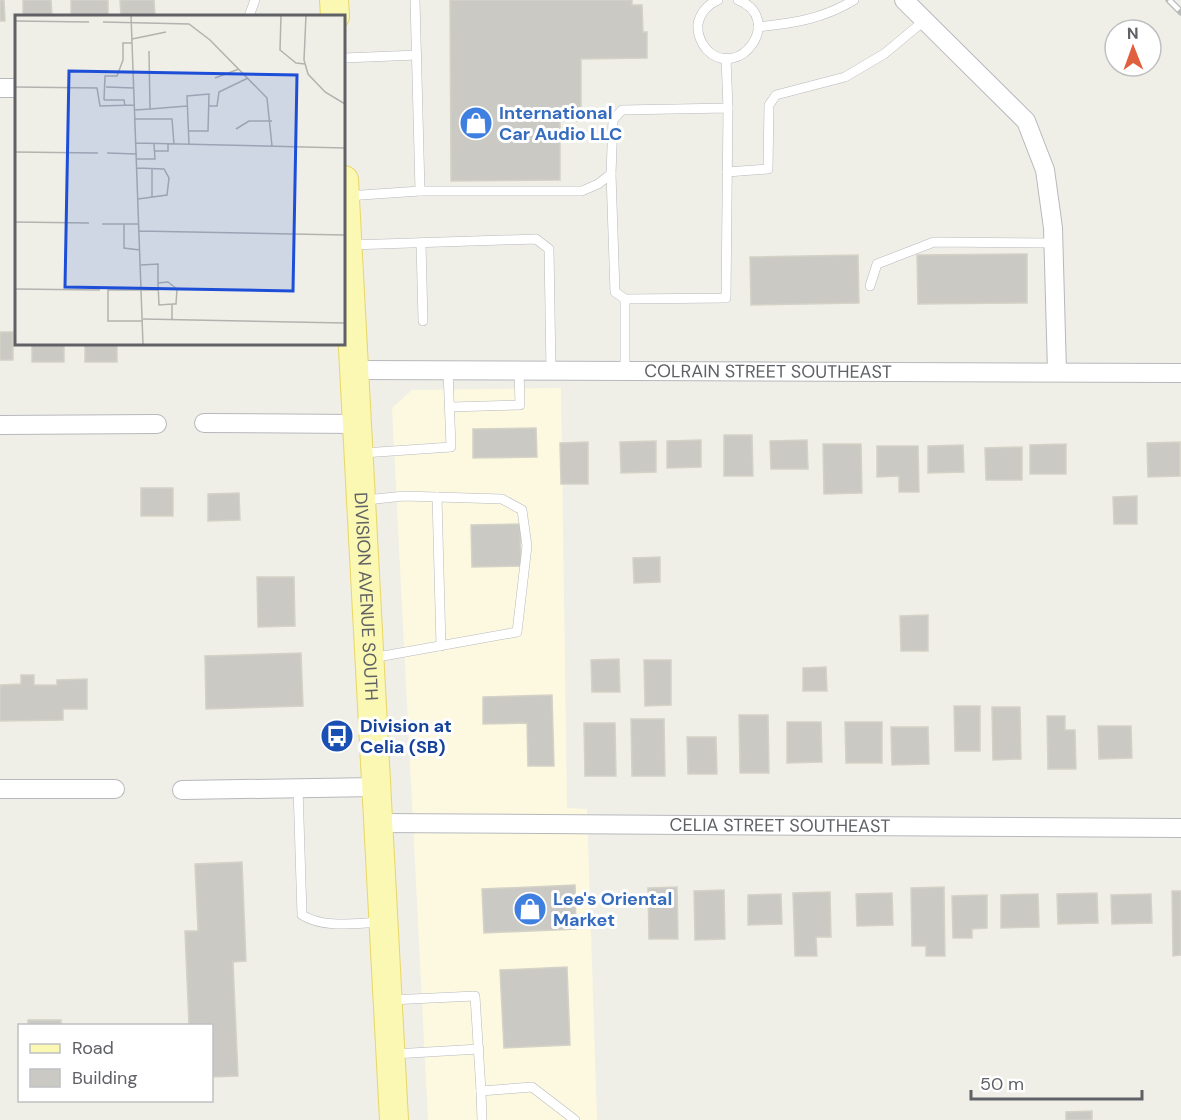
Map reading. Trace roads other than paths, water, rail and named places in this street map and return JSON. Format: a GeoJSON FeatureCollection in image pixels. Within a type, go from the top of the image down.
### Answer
{"type":"FeatureCollection","features":[{"type":"Feature","properties":{"kind":"main road"},"geometry":{"type":"LineString","coordinates":[[334,0],[335,15]]}},
{"type":"Feature","properties":{"kind":"main road","name":"DIVISION AVENUE SOUTH"},"geometry":{"type":"LineString","coordinates":[[345,207],[394,1120]]}},
{"type":"Feature","properties":{"kind":"street"},"geometry":{"type":"LineString","coordinates":[[904,0],[1026,122],[1046,170],[1053,243],[1057,372]]}},
{"type":"Feature","properties":{"kind":"street","name":"COLRAIN STREET SOUTHEAST"},"geometry":{"type":"LineString","coordinates":[[354,370],[1181,373]]}},
{"type":"Feature","properties":{"kind":"street"},"geometry":{"type":"LineString","coordinates":[[204,423],[357,424]]}},
{"type":"Feature","properties":{"kind":"street"},"geometry":{"type":"LineString","coordinates":[[0,425],[157,424]]}},
{"type":"Feature","properties":{"kind":"street"},"geometry":{"type":"LineString","coordinates":[[182,790],[376,787]]}},
{"type":"Feature","properties":{"kind":"street"},"geometry":{"type":"LineString","coordinates":[[0,789],[115,789]]}},
{"type":"Feature","properties":{"kind":"street","name":"CELIA STREET SOUTHEAST"},"geometry":{"type":"LineString","coordinates":[[378,823],[1181,828]]}},
{"type":"Feature","properties":{"kind":"lane"},"geometry":{"type":"LineString","coordinates":[[249,15],[255,0]]}},
{"type":"Feature","properties":{"kind":"lane"},"geometry":{"type":"LineString","coordinates":[[415,0],[420,191]]}},
{"type":"Feature","properties":{"kind":"lane"},"geometry":{"type":"LineString","coordinates":[[718,0],[706,8],[701,15],[698,25],[699,34],[708,51],[726,58],[745,53],[757,37],[756,17],[751,8],[738,0]]}},
{"type":"Feature","properties":{"kind":"lane"},"geometry":{"type":"LineString","coordinates":[[758,27],[791,24],[834,12],[854,0]]}},
{"type":"Feature","properties":{"kind":"lane"},"geometry":{"type":"LineString","coordinates":[[727,172],[768,169],[769,105],[776,95],[845,77],[884,54],[925,20]]}},
{"type":"Feature","properties":{"kind":"lane"},"geometry":{"type":"LineString","coordinates":[[345,58],[417,55]]}},
{"type":"Feature","properties":{"kind":"lane"},"geometry":{"type":"LineString","coordinates":[[726,58],[728,108],[726,298],[625,299],[615,292],[611,174],[613,120],[622,110],[728,108]]}},
{"type":"Feature","properties":{"kind":"lane"},"geometry":{"type":"LineString","coordinates":[[345,188],[420,191],[582,191],[598,184],[611,174]]}},
{"type":"Feature","properties":{"kind":"lane"},"geometry":{"type":"LineString","coordinates":[[347,245],[536,239],[549,249],[551,371]]}},
{"type":"Feature","properties":{"kind":"lane"},"geometry":{"type":"LineString","coordinates":[[870,286],[877,264],[934,242],[1053,243]]}},
{"type":"Feature","properties":{"kind":"lane"},"geometry":{"type":"LineString","coordinates":[[422,243],[423,321]]}},
{"type":"Feature","properties":{"kind":"lane"},"geometry":{"type":"LineString","coordinates":[[625,299],[625,371]]}},
{"type":"Feature","properties":{"kind":"lane"},"geometry":{"type":"LineString","coordinates":[[357,454],[451,447],[448,371]]}},
{"type":"Feature","properties":{"kind":"lane"},"geometry":{"type":"LineString","coordinates":[[451,408],[520,405],[519,371]]}},
{"type":"Feature","properties":{"kind":"lane"},"geometry":{"type":"LineString","coordinates":[[360,500],[404,496],[502,499],[522,510],[527,546],[517,633],[369,659]]}},
{"type":"Feature","properties":{"kind":"lane"},"geometry":{"type":"LineString","coordinates":[[437,497],[441,646]]}},
{"type":"Feature","properties":{"kind":"lane"},"geometry":{"type":"LineString","coordinates":[[298,788],[302,915],[312,921],[329,924],[384,922]]}},
{"type":"Feature","properties":{"kind":"lane"},"geometry":{"type":"LineString","coordinates":[[388,1000],[475,996],[482,1120]]}},
{"type":"Feature","properties":{"kind":"lane"},"geometry":{"type":"LineString","coordinates":[[391,1054],[479,1049]]}},
{"type":"Feature","properties":{"kind":"lane"},"geometry":{"type":"LineString","coordinates":[[481,1091],[532,1087],[554,1104],[563,1117],[575,1120]]}},
{"type":"Feature","properties":{"kind":"lane"},"geometry":{"type":"LineString","coordinates":[[548,1112],[554,1104]]}},
{"type":"Feature","properties":{"kind":"railway"},"geometry":{"type":"LineString","coordinates":[[1169,0],[1181,12]]}},
{"type":"Feature","properties":{"kind":"place","name":"International Car Audio LLC"},"geometry":{"type":"Point","coordinates":[476,123]}},
{"type":"Feature","properties":{"kind":"place","name":"Division at Celia (SB)"},"geometry":{"type":"Point","coordinates":[337,736]}},
{"type":"Feature","properties":{"kind":"place","name":"Lee's Oriental Market"},"geometry":{"type":"Point","coordinates":[530,909]}}]}
